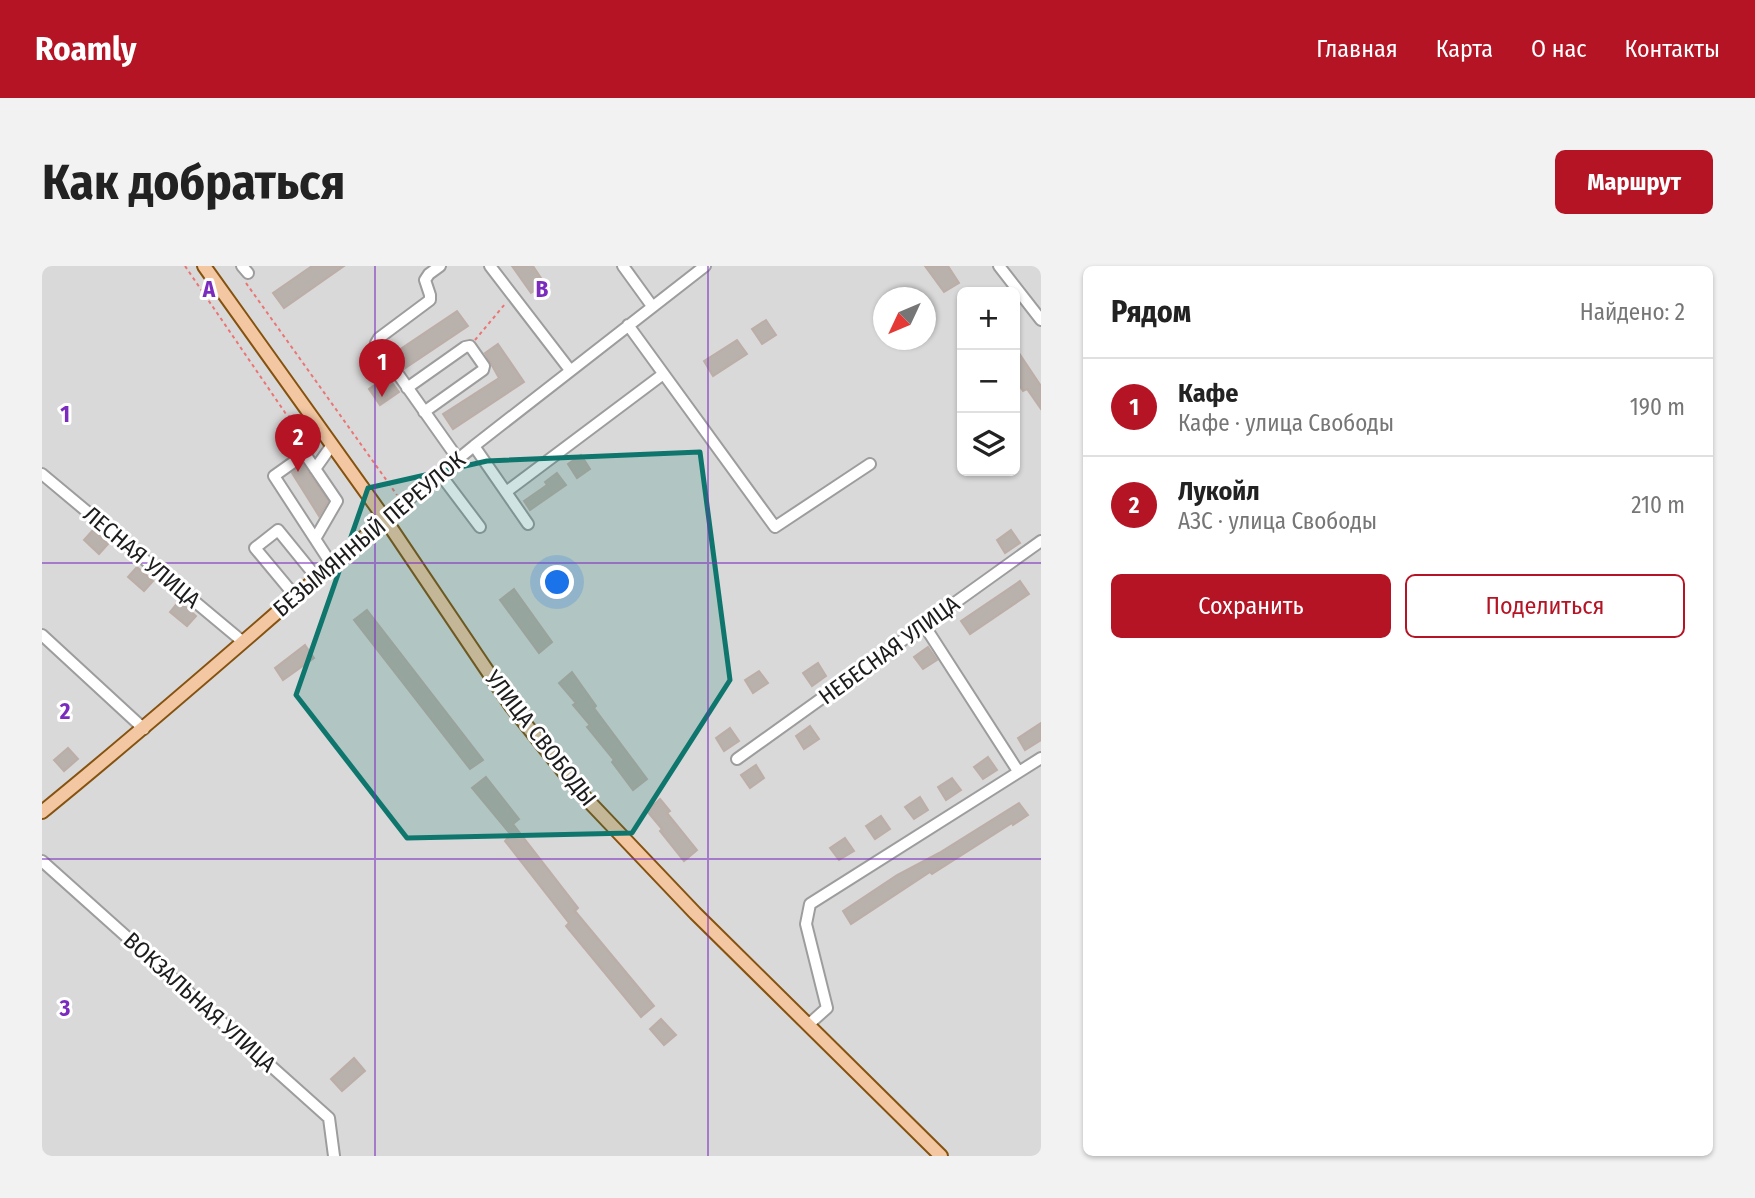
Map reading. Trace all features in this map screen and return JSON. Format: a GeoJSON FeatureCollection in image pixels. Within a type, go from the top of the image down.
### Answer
{"type":"FeatureCollection","features":[{"type":"Feature","properties":{"kind":"main road","name":"УЛИЦА СВОБОДЫ"},"geometry":{"type":"LineString","coordinates":[[204,266],[385,519],[512,706],[579,791],[695,913],[940,1156]]}},
{"type":"Feature","properties":{"kind":"main road","name":"БЕЗЫМЯННЫЙ ПЕРЕУЛОК"},"geometry":{"type":"LineString","coordinates":[[42,812],[144,729],[385,519]]}},
{"type":"Feature","properties":{"kind":"street"},"geometry":{"type":"LineString","coordinates":[[490,266],[570,370]]}},
{"type":"Feature","properties":{"kind":"street"},"geometry":{"type":"LineString","coordinates":[[623,266],[652,306]]}},
{"type":"Feature","properties":{"kind":"street","name":"БЕЗЫМЯННЫЙ ПЕРЕУЛОК"},"geometry":{"type":"LineString","coordinates":[[385,519],[458,458],[652,306],[692,270],[705,266]]}},
{"type":"Feature","properties":{"kind":"street"},"geometry":{"type":"LineString","coordinates":[[999,266],[1041,320]]}},
{"type":"Feature","properties":{"kind":"street"},"geometry":{"type":"LineString","coordinates":[[437,267],[425,280],[430,300],[376,343],[458,458]]}},
{"type":"Feature","properties":{"kind":"street"},"geometry":{"type":"LineString","coordinates":[[628,325],[775,527],[870,464]]}},
{"type":"Feature","properties":{"kind":"street"},"geometry":{"type":"LineString","coordinates":[[407,388],[470,346],[484,366],[483,370],[424,411]]}},
{"type":"Feature","properties":{"kind":"street"},"geometry":{"type":"LineString","coordinates":[[506,492],[663,375]]}},
{"type":"Feature","properties":{"kind":"street"},"geometry":{"type":"LineString","coordinates":[[315,469],[332,445]]}},
{"type":"Feature","properties":{"kind":"street"},"geometry":{"type":"LineString","coordinates":[[474,446],[528,524]]}},
{"type":"Feature","properties":{"kind":"street"},"geometry":{"type":"LineString","coordinates":[[315,539],[337,501],[305,454],[274,477],[332,565]]}},
{"type":"Feature","properties":{"kind":"street","name":"ЛЕСНАЯ УЛИЦА"},"geometry":{"type":"LineString","coordinates":[[42,474],[242,641]]}},
{"type":"Feature","properties":{"kind":"street"},"geometry":{"type":"LineString","coordinates":[[440,474],[480,527]]}},
{"type":"Feature","properties":{"kind":"street"},"geometry":{"type":"LineString","coordinates":[[295,596],[255,548],[278,530],[317,578]]}},
{"type":"Feature","properties":{"kind":"street","name":"НЕБЕСНАЯ УЛИЦА"},"geometry":{"type":"LineString","coordinates":[[737,760],[1041,541]]}},
{"type":"Feature","properties":{"kind":"street"},"geometry":{"type":"LineString","coordinates":[[924,625],[1018,771]]}},
{"type":"Feature","properties":{"kind":"street"},"geometry":{"type":"LineString","coordinates":[[42,635],[144,729]]}},
{"type":"Feature","properties":{"kind":"street"},"geometry":{"type":"LineString","coordinates":[[808,1025],[827,1008],[806,923],[810,904],[1041,758]]}},
{"type":"Feature","properties":{"kind":"street","name":"ВОКЗАЛЬНАЯ УЛИЦА"},"geometry":{"type":"LineString","coordinates":[[42,861],[329,1118],[334,1156]]}},
{"type":"Feature","properties":{"kind":"path"},"geometry":{"type":"LineString","coordinates":[[185,266],[286,414],[303,427],[324,457]]}},
{"type":"Feature","properties":{"kind":"path"},"geometry":{"type":"LineString","coordinates":[[244,272],[403,505]]}},
{"type":"Feature","properties":{"kind":"path"},"geometry":{"type":"LineString","coordinates":[[470,346],[512,295]]}},
{"type":"Feature","properties":{"kind":"highlighted area"},"geometry":{"type":"Polygon","coordinates":[[[700,452],[730,680],[632,833],[407,838],[296,695],[368,488],[487,461],[700,452]]]}},
{"type":"Feature","properties":{"kind":"shaded area"},"geometry":{"type":"Polygon","coordinates":[[[42,266],[1041,266],[1041,1156],[42,1156],[42,266]]]}},
{"type":"Feature","properties":{"kind":"building"},"geometry":{"type":"Polygon","coordinates":[[[312,266],[344,266],[284,308],[273,293],[312,266]]]}},
{"type":"Feature","properties":{"kind":"building"},"geometry":{"type":"Polygon","coordinates":[[[512,266],[533,266],[545,284],[531,293],[512,266]]]}},
{"type":"Feature","properties":{"kind":"building"},"geometry":{"type":"Polygon","coordinates":[[[925,266],[948,266],[959,283],[944,292],[925,266]]]}},
{"type":"Feature","properties":{"kind":"building"},"geometry":{"type":"Polygon","coordinates":[[[457,311],[468,326],[404,369],[393,354],[457,311]]]}},
{"type":"Feature","properties":{"kind":"building"},"geometry":{"type":"Polygon","coordinates":[[[766,320],[776,335],[762,344],[752,329],[766,320]]]}},
{"type":"Feature","properties":{"kind":"building"},"geometry":{"type":"Polygon","coordinates":[[[737,340],[747,354],[713,376],[704,361],[737,340]]]}},
{"type":"Feature","properties":{"kind":"building"},"geometry":{"type":"Polygon","coordinates":[[[498,344],[524,382],[453,429],[443,414],[499,378],[485,353],[498,344]]]}},
{"type":"Feature","properties":{"kind":"building"},"geometry":{"type":"Polygon","coordinates":[[[1020,354],[1041,386],[1041,409],[1027,389],[1023,391],[1020,386],[1020,354]]]}},
{"type":"Feature","properties":{"kind":"building"},"geometry":{"type":"Polygon","coordinates":[[[387,376],[399,392],[380,405],[369,389],[387,376]]]}},
{"type":"Feature","properties":{"kind":"building"},"geometry":{"type":"Polygon","coordinates":[[[581,455],[590,469],[577,478],[568,464],[581,455]]]}},
{"type":"Feature","properties":{"kind":"building"},"geometry":{"type":"Polygon","coordinates":[[[303,465],[328,501],[319,516],[292,473],[303,465]]]}},
{"type":"Feature","properties":{"kind":"building"},"geometry":{"type":"Polygon","coordinates":[[[557,473],[566,485],[530,510],[524,501],[547,485],[545,482],[557,473]]]}},
{"type":"Feature","properties":{"kind":"building"},"geometry":{"type":"Polygon","coordinates":[[[93,530],[108,544],[99,554],[84,540],[93,530]]]}},
{"type":"Feature","properties":{"kind":"building"},"geometry":{"type":"Polygon","coordinates":[[[1011,530],[1020,543],[1005,553],[997,540],[1011,530]]]}},
{"type":"Feature","properties":{"kind":"building"},"geometry":{"type":"Polygon","coordinates":[[[137,567],[153,581],[144,591],[128,577],[137,567]]]}},
{"type":"Feature","properties":{"kind":"building"},"geometry":{"type":"Polygon","coordinates":[[[1020,581],[1029,594],[970,634],[961,621],[1020,581]]]}},
{"type":"Feature","properties":{"kind":"building"},"geometry":{"type":"Polygon","coordinates":[[[514,589],[552,642],[539,653],[500,600],[514,589]]]}},
{"type":"Feature","properties":{"kind":"building"},"geometry":{"type":"Polygon","coordinates":[[[179,601],[196,616],[187,626],[170,612],[179,601]]]}},
{"type":"Feature","properties":{"kind":"building"},"geometry":{"type":"Polygon","coordinates":[[[367,610],[483,760],[470,769],[354,620],[367,610]]]}},
{"type":"Feature","properties":{"kind":"building"},"geometry":{"type":"Polygon","coordinates":[[[305,645],[314,658],[283,680],[275,668],[305,645]]]}},
{"type":"Feature","properties":{"kind":"building"},"geometry":{"type":"Polygon","coordinates":[[[928,647],[937,660],[923,669],[914,657],[928,647]]]}},
{"type":"Feature","properties":{"kind":"building"},"geometry":{"type":"Polygon","coordinates":[[[818,663],[826,676],[812,686],[803,673],[818,663]]]}},
{"type":"Feature","properties":{"kind":"building"},"geometry":{"type":"Polygon","coordinates":[[[759,671],[768,683],[753,693],[745,680],[759,671]]]}},
{"type":"Feature","properties":{"kind":"building"},"geometry":{"type":"Polygon","coordinates":[[[572,672],[596,706],[594,708],[647,779],[633,790],[612,762],[614,760],[587,727],[590,725],[573,705],[576,703],[559,683],[572,672]]]}},
{"type":"Feature","properties":{"kind":"building"},"geometry":{"type":"Polygon","coordinates":[[[1041,723],[1041,740],[1025,750],[1018,738],[1041,723]]]}},
{"type":"Feature","properties":{"kind":"building"},"geometry":{"type":"Polygon","coordinates":[[[810,726],[819,739],[804,749],[796,736],[810,726]]]}},
{"type":"Feature","properties":{"kind":"building"},"geometry":{"type":"Polygon","coordinates":[[[730,728],[739,741],[724,751],[716,738],[730,728]]]}},
{"type":"Feature","properties":{"kind":"building"},"geometry":{"type":"Polygon","coordinates":[[[68,748],[78,759],[64,771],[54,760],[68,748]]]}},
{"type":"Feature","properties":{"kind":"building"},"geometry":{"type":"Polygon","coordinates":[[[988,757],[997,770],[983,779],[974,767],[988,757]]]}},
{"type":"Feature","properties":{"kind":"building"},"geometry":{"type":"Polygon","coordinates":[[[756,765],[764,778],[750,788],[741,775],[756,765]]]}},
{"type":"Feature","properties":{"kind":"building"},"geometry":{"type":"Polygon","coordinates":[[[486,777],[519,819],[513,824],[578,908],[575,911],[654,1006],[641,1017],[566,926],[569,923],[505,841],[511,835],[472,788],[486,777]]]}},
{"type":"Feature","properties":{"kind":"building"},"geometry":{"type":"Polygon","coordinates":[[[952,778],[961,790],[946,800],[938,787],[952,778]]]}},
{"type":"Feature","properties":{"kind":"building"},"geometry":{"type":"Polygon","coordinates":[[[920,797],[928,810],[914,819],[905,807],[920,797]]]}},
{"type":"Feature","properties":{"kind":"building"},"geometry":{"type":"Polygon","coordinates":[[[660,799],[670,811],[667,813],[697,850],[684,861],[647,811],[660,799]]]}},
{"type":"Feature","properties":{"kind":"building"},"geometry":{"type":"Polygon","coordinates":[[[1019,803],[1028,815],[932,874],[930,872],[851,924],[843,911],[897,875],[939,853],[1019,803]]]}},
{"type":"Feature","properties":{"kind":"building"},"geometry":{"type":"Polygon","coordinates":[[[881,816],[890,829],[875,839],[866,826],[881,816]]]}},
{"type":"Feature","properties":{"kind":"building"},"geometry":{"type":"Polygon","coordinates":[[[845,838],[854,851],[839,860],[830,848],[845,838]]]}},
{"type":"Feature","properties":{"kind":"building"},"geometry":{"type":"Polygon","coordinates":[[[661,1019],[676,1035],[664,1045],[650,1029],[661,1019]]]}},
{"type":"Feature","properties":{"kind":"building"},"geometry":{"type":"Polygon","coordinates":[[[354,1058],[365,1071],[342,1091],[331,1079],[354,1058]]]}},
{"type":"Feature","properties":{"kind":"place","name":"Кафе"},"geometry":{"type":"Point","coordinates":[382,397]}},
{"type":"Feature","properties":{"kind":"place","name":"Лукойл"},"geometry":{"type":"Point","coordinates":[298,472]}}]}
